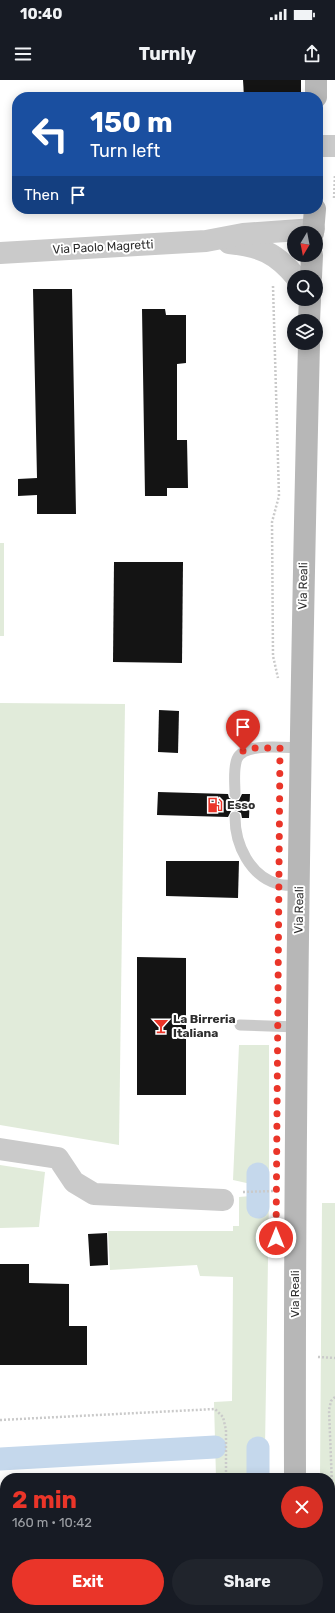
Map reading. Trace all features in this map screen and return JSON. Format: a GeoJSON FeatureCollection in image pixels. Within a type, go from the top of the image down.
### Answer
{"type":"FeatureCollection","features":[{"type":"Feature","properties":{"kind":"main road"},"geometry":{"type":"LineString","coordinates":[[316,80],[316,92]]}},
{"type":"Feature","properties":{"kind":"main road","name":"Via Reali"},"geometry":{"type":"LineString","coordinates":[[295,1473],[301,748],[309,350]]}},
{"type":"Feature","properties":{"kind":"street"},"geometry":{"type":"LineString","coordinates":[[323,146],[335,146]]}},
{"type":"Feature","properties":{"kind":"street","name":"Via Paolo Magretti"},"geometry":{"type":"LineString","coordinates":[[0,253],[206,241],[317,217]]}},
{"type":"Feature","properties":{"kind":"street","name":"Via Paolo Magretti"},"geometry":{"type":"LineString","coordinates":[[206,241],[254,246],[265,250],[280,260],[289,270]]}},
{"type":"Feature","properties":{"kind":"street"},"geometry":{"type":"LineString","coordinates":[[0,1149],[58,1158],[74,1182],[94,1194],[223,1200]]}},
{"type":"Feature","properties":{"kind":"lane"},"geometry":{"type":"LineString","coordinates":[[235,794],[236,764],[243,751],[252,748],[301,748]]}},
{"type":"Feature","properties":{"kind":"lane"},"geometry":{"type":"LineString","coordinates":[[235,817],[235,832],[251,866],[265,879],[279,884],[300,885]]}},
{"type":"Feature","properties":{"kind":"lane"},"geometry":{"type":"LineString","coordinates":[[240,1025],[298,1026]]}},
{"type":"Feature","properties":{"kind":"path"},"geometry":{"type":"LineString","coordinates":[[323,210],[334,198],[335,174]]}},
{"type":"Feature","properties":{"kind":"path"},"geometry":{"type":"LineString","coordinates":[[270,280],[273,284],[275,298],[279,496],[272,522],[273,656],[279,682]]}},
{"type":"Feature","properties":{"kind":"path"},"geometry":{"type":"LineString","coordinates":[[276,1184],[276,1198]]}},
{"type":"Feature","properties":{"kind":"path"},"geometry":{"type":"LineString","coordinates":[[251,1191],[276,1191]]}},
{"type":"Feature","properties":{"kind":"path"},"geometry":{"type":"LineString","coordinates":[[332,1473],[329,1410],[331,1401],[335,1397]]}},
{"type":"Feature","properties":{"kind":"path"},"geometry":{"type":"LineString","coordinates":[[0,1420],[215,1409],[223,1417],[226,1430],[226,1473]]}},
{"type":"Feature","properties":{"kind":"green space"},"geometry":{"type":"Polygon","coordinates":[[[0,543],[4,543],[4,636],[0,636],[0,543]]]}},
{"type":"Feature","properties":{"kind":"green space"},"geometry":{"type":"Polygon","coordinates":[[[0,703],[125,704],[119,1145],[0,1125],[0,703]]]}},
{"type":"Feature","properties":{"kind":"green space"},"geometry":{"type":"Polygon","coordinates":[[[239,1045],[269,1045],[269,1187],[263,1187],[263,1179],[258,1174],[254,1175],[251,1184],[233,1180],[239,1045]]]}},
{"type":"Feature","properties":{"kind":"green space"},"geometry":{"type":"Polygon","coordinates":[[[0,1165],[45,1172],[39,1227],[0,1228],[0,1165]]]}},
{"type":"Feature","properties":{"kind":"green space"},"geometry":{"type":"Polygon","coordinates":[[[251,1196],[251,1203],[258,1207],[263,1203],[263,1197],[269,1196],[265,1448],[252,1448],[252,1473],[216,1473],[214,1402],[232,1401],[233,1277],[200,1276],[197,1265],[110,1270],[108,1231],[233,1231],[233,1226],[239,1226],[239,1197],[251,1196]]]}},
{"type":"Feature","properties":{"kind":"green space"},"geometry":{"type":"Polygon","coordinates":[[[322,1203],[335,1203],[335,1473],[320,1473],[322,1203]]]}},
{"type":"Feature","properties":{"kind":"building"},"geometry":{"type":"Polygon","coordinates":[[[243,80],[301,80],[301,92],[244,92],[243,80]]]}},
{"type":"Feature","properties":{"kind":"building"},"geometry":{"type":"Polygon","coordinates":[[[33,289],[72,289],[76,514],[37,514],[37,495],[18,496],[18,479],[37,478],[33,289]]]}},
{"type":"Feature","properties":{"kind":"building"},"geometry":{"type":"Polygon","coordinates":[[[142,309],[165,309],[166,315],[186,315],[186,363],[177,364],[177,440],[187,440],[188,488],[167,488],[167,496],[145,496],[142,309]]]}},
{"type":"Feature","properties":{"kind":"building"},"geometry":{"type":"Polygon","coordinates":[[[114,562],[183,562],[182,663],[113,662],[114,562]]]}},
{"type":"Feature","properties":{"kind":"building"},"geometry":{"type":"Polygon","coordinates":[[[159,710],[179,711],[178,753],[158,752],[159,710]]]}},
{"type":"Feature","properties":{"kind":"building"},"geometry":{"type":"Polygon","coordinates":[[[158,792],[228,794],[229,798],[235,801],[239,800],[242,794],[250,794],[249,818],[242,818],[241,813],[235,810],[231,811],[228,817],[157,815],[158,792]]]}},
{"type":"Feature","properties":{"kind":"building"},"geometry":{"type":"Polygon","coordinates":[[[166,861],[239,861],[238,898],[166,896],[166,861]]]}},
{"type":"Feature","properties":{"kind":"building","name":"La Birreria Italiana"},"geometry":{"type":"Polygon","coordinates":[[[137,957],[186,958],[186,1095],[137,1095],[137,957]]]}},
{"type":"Feature","properties":{"kind":"building"},"geometry":{"type":"Polygon","coordinates":[[[107,1233],[108,1265],[90,1266],[88,1234],[107,1233]]]}},
{"type":"Feature","properties":{"kind":"building"},"geometry":{"type":"Polygon","coordinates":[[[0,1264],[29,1264],[29,1283],[69,1284],[69,1326],[87,1326],[87,1365],[0,1365],[0,1264]]]}},
{"type":"Feature","properties":{"kind":"waterway"},"geometry":{"type":"LineString","coordinates":[[258,1174],[258,1207]]}},
{"type":"Feature","properties":{"kind":"waterway"},"geometry":{"type":"LineString","coordinates":[[0,1459],[215,1447]]}},
{"type":"Feature","properties":{"kind":"waterway"},"geometry":{"type":"LineString","coordinates":[[258,1448],[258,1473]]}},
{"type":"Feature","properties":{"kind":"place","name":"Esso"},"geometry":{"type":"Point","coordinates":[215,805]}},
{"type":"Feature","properties":{"kind":"place","name":"La Birreria Italiana"},"geometry":{"type":"Point","coordinates":[161,1026]}},
{"type":"Feature","properties":{"kind":"route"},"geometry":{"type":"LineString","coordinates":[[243,751],[252,748],[280,748],[276,1238]]}}]}
